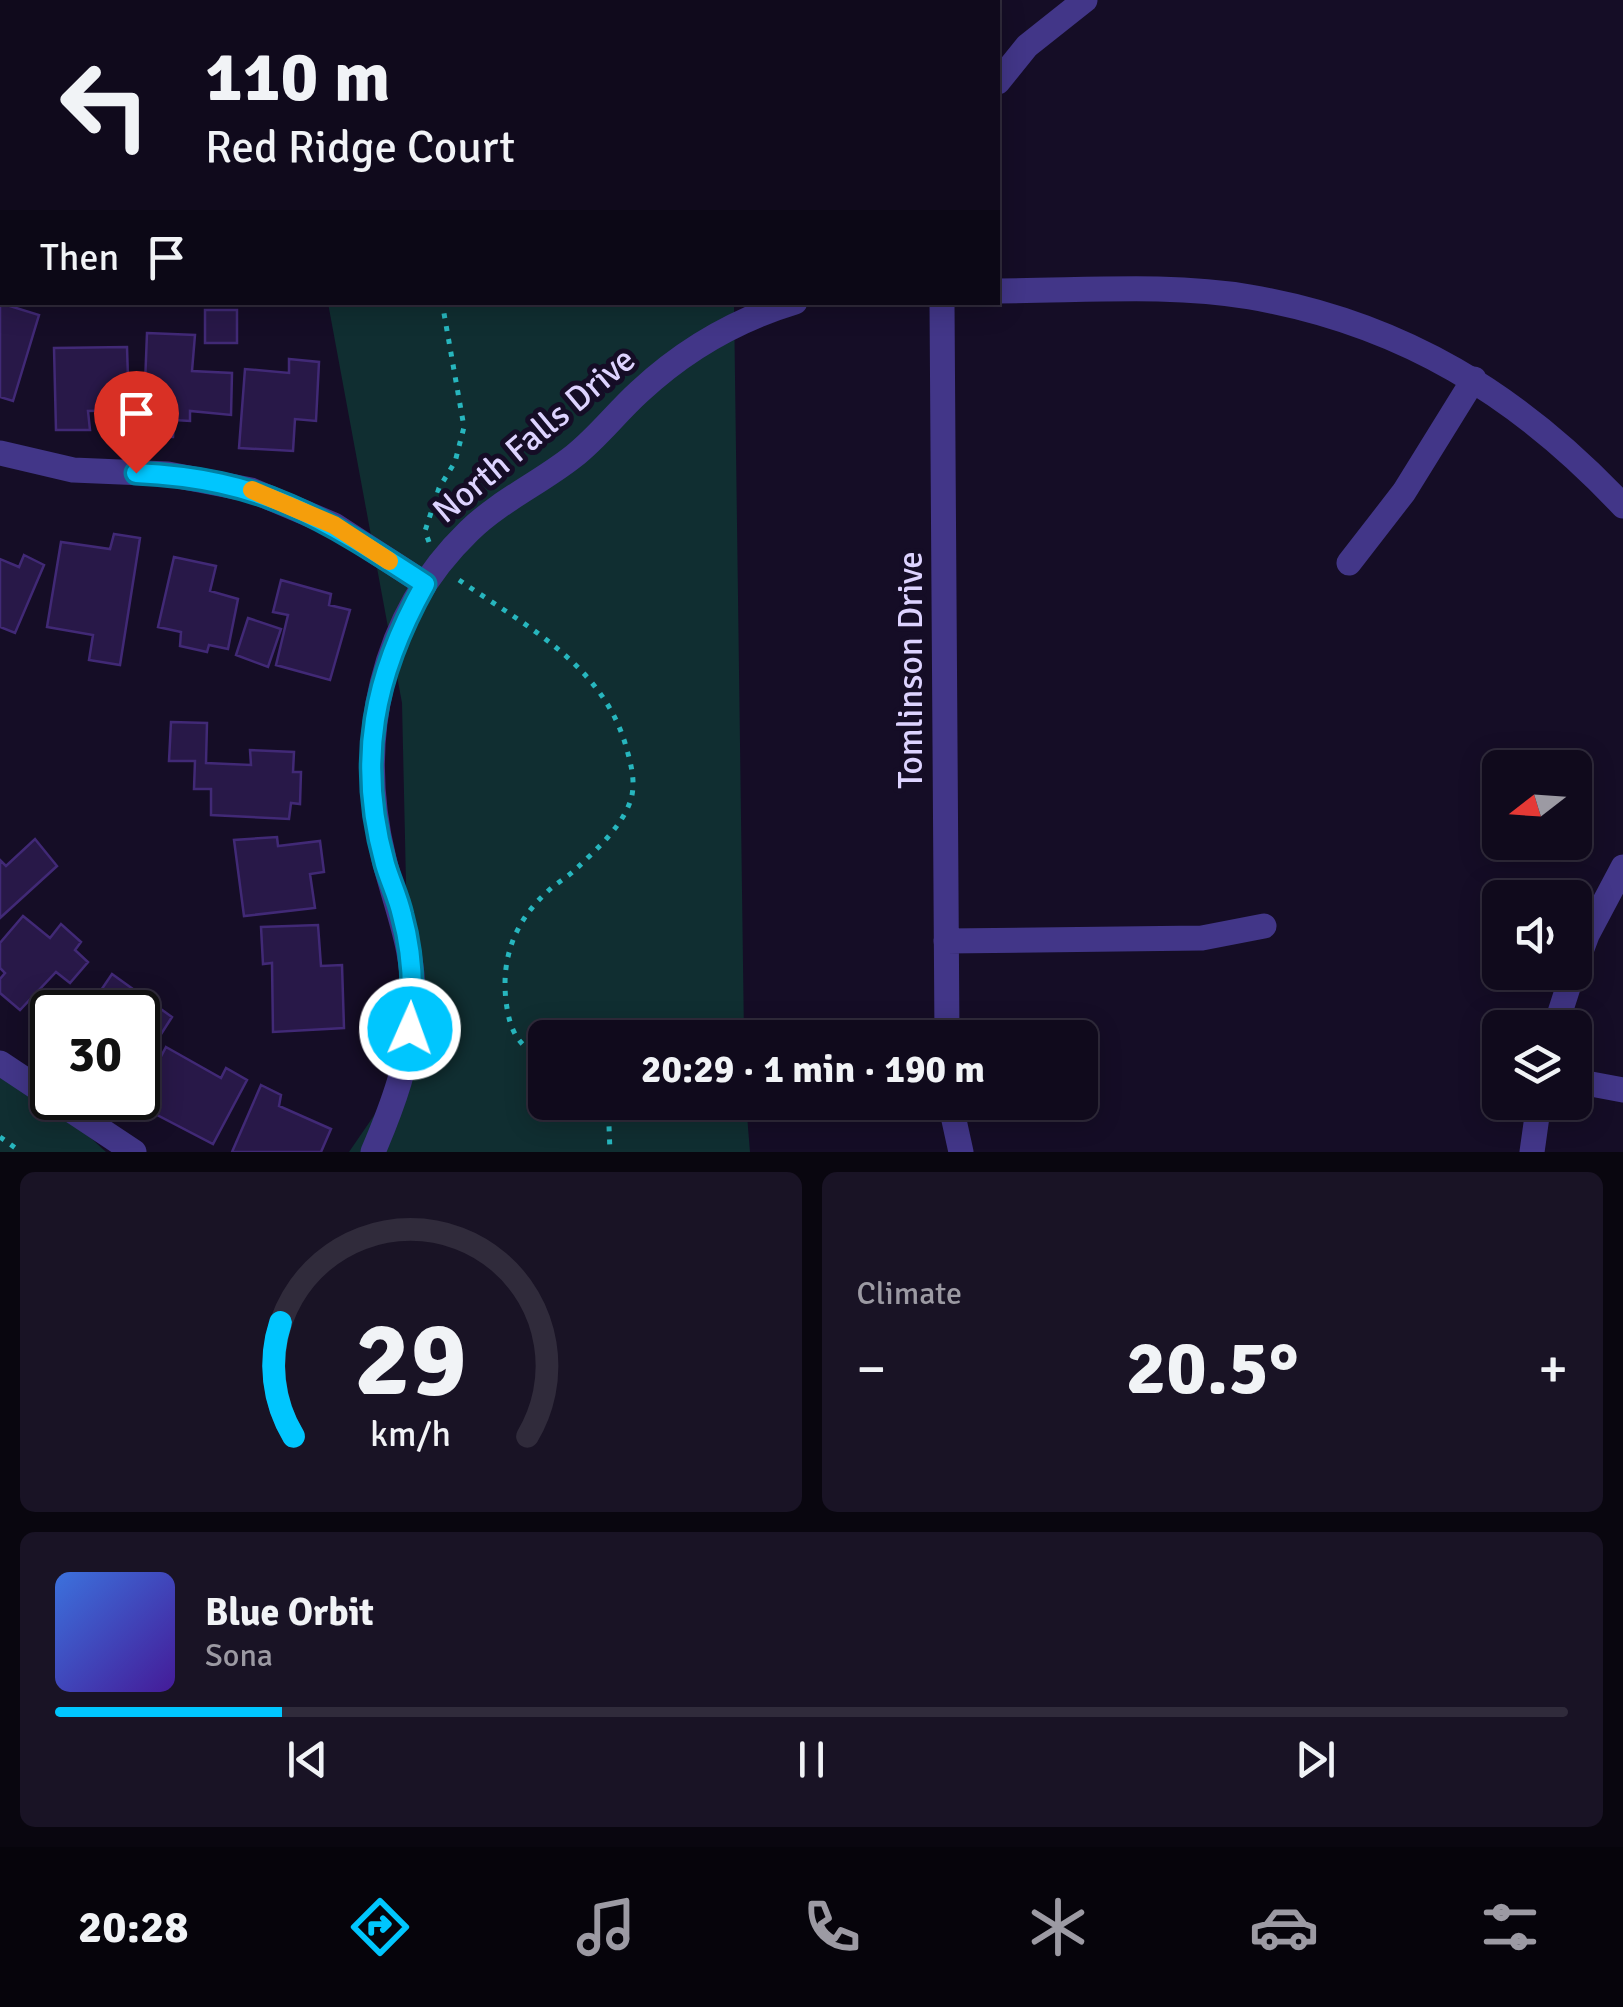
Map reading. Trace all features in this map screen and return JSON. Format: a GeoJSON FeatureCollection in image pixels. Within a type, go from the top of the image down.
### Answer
{"type":"FeatureCollection","features":[{"type":"Feature","properties":{"kind":"street"},"geometry":{"type":"LineString","coordinates":[[1000,80],[1027,46],[1085,0]]}},
{"type":"Feature","properties":{"kind":"street"},"geometry":{"type":"LineString","coordinates":[[1000,291],[1183,290],[1248,297],[1311,310],[1373,330],[1474,379],[1582,462],[1623,506]]}},
{"type":"Feature","properties":{"kind":"street","name":"North Falls Drive"},"geometry":{"type":"LineString","coordinates":[[373,1152],[395,1099],[408,1052],[413,1005],[410,958],[374,814],[370,768],[374,717],[394,643],[432,575],[469,531],[504,501],[592,442],[636,394],[675,360],[760,312],[784,305]]}},
{"type":"Feature","properties":{"kind":"street","name":"Tomlinson Drive"},"geometry":{"type":"LineString","coordinates":[[942,305],[947,1020]]}},
{"type":"Feature","properties":{"kind":"street"},"geometry":{"type":"LineString","coordinates":[[1348,563],[1404,492],[1474,379]]}},
{"type":"Feature","properties":{"kind":"street"},"geometry":{"type":"LineString","coordinates":[[0,453],[73,470],[168,474],[250,490],[334,525],[432,575]]}},
{"type":"Feature","properties":{"kind":"street"},"geometry":{"type":"LineString","coordinates":[[1592,926],[1623,867]]}},
{"type":"Feature","properties":{"kind":"street"},"geometry":{"type":"LineString","coordinates":[[946,941],[1202,938],[1264,926]]}},
{"type":"Feature","properties":{"kind":"street"},"geometry":{"type":"LineString","coordinates":[[0,1063],[134,1152]]}},
{"type":"Feature","properties":{"kind":"street"},"geometry":{"type":"LineString","coordinates":[[1592,1085],[1623,1090]]}},
{"type":"Feature","properties":{"kind":"street"},"geometry":{"type":"LineString","coordinates":[[954,1120],[961,1152]]}},
{"type":"Feature","properties":{"kind":"street"},"geometry":{"type":"LineString","coordinates":[[1532,1152],[1537,1120]]}},
{"type":"Feature","properties":{"kind":"path"},"geometry":{"type":"LineString","coordinates":[[443,305],[464,427],[455,462],[438,488],[424,531],[432,575],[554,645],[588,674],[610,704],[623,732],[632,767],[632,795],[623,817],[576,869],[520,920],[503,978],[508,1020],[522,1048],[528,1051]]}},
{"type":"Feature","properties":{"kind":"path"},"geometry":{"type":"LineString","coordinates":[[607,1120],[610,1152]]}},
{"type":"Feature","properties":{"kind":"path"},"geometry":{"type":"LineString","coordinates":[[0,1138],[21,1152]]}},
{"type":"Feature","properties":{"kind":"green space"},"geometry":{"type":"Polygon","coordinates":[[[328,305],[734,305],[744,1020],[528,1020],[528,1120],[747,1120],[750,1152],[349,1152],[410,1063],[402,703],[328,305]]]}},
{"type":"Feature","properties":{"kind":"green space"},"geometry":{"type":"Polygon","coordinates":[[[0,1054],[30,1082],[30,1120],[71,1120],[106,1152],[0,1152],[0,1054]]]}},
{"type":"Feature","properties":{"kind":"building"},"geometry":{"type":"Polygon","coordinates":[[[0,305],[6,305],[39,315],[13,401],[0,397],[0,305]]]}},
{"type":"Feature","properties":{"kind":"building"},"geometry":{"type":"Polygon","coordinates":[[[205,310],[237,310],[237,343],[205,343],[205,310]]]}},
{"type":"Feature","properties":{"kind":"building"},"geometry":{"type":"Polygon","coordinates":[[[147,333],[195,335],[192,371],[232,373],[231,415],[190,411],[190,421],[174,420],[173,437],[143,436],[147,333]]]}},
{"type":"Feature","properties":{"kind":"building"},"geometry":{"type":"Polygon","coordinates":[[[127,347],[129,410],[88,411],[90,430],[56,430],[54,348],[127,347]]]}},
{"type":"Feature","properties":{"kind":"building"},"geometry":{"type":"Polygon","coordinates":[[[289,359],[319,362],[316,421],[295,419],[293,451],[239,448],[245,369],[289,373],[289,359]]]}},
{"type":"Feature","properties":{"kind":"building"},"geometry":{"type":"Polygon","coordinates":[[[114,534],[140,538],[120,665],[89,660],[93,635],[47,627],[61,542],[110,549],[114,534]]]}},
{"type":"Feature","properties":{"kind":"building"},"geometry":{"type":"Polygon","coordinates":[[[24,555],[44,565],[15,633],[0,627],[0,559],[19,567],[24,555]]]}},
{"type":"Feature","properties":{"kind":"building"},"geometry":{"type":"Polygon","coordinates":[[[174,557],[216,566],[210,591],[238,599],[228,649],[209,645],[207,652],[180,646],[181,632],[158,627],[174,557]]]}},
{"type":"Feature","properties":{"kind":"building"},"geometry":{"type":"Polygon","coordinates":[[[281,580],[331,594],[329,605],[350,610],[330,680],[276,665],[288,615],[273,612],[281,580]]]}},
{"type":"Feature","properties":{"kind":"building"},"geometry":{"type":"Polygon","coordinates":[[[248,618],[281,629],[268,667],[236,655],[248,618]]]}},
{"type":"Feature","properties":{"kind":"building"},"geometry":{"type":"Polygon","coordinates":[[[171,722],[207,723],[206,763],[251,765],[250,750],[294,752],[293,772],[301,772],[300,804],[291,803],[289,819],[211,815],[211,789],[194,789],[195,761],[169,761],[171,722]]]}},
{"type":"Feature","properties":{"kind":"building"},"geometry":{"type":"Polygon","coordinates":[[[277,837],[278,846],[320,841],[324,872],[310,874],[315,908],[244,916],[234,840],[277,837]]]}},
{"type":"Feature","properties":{"kind":"building"},"geometry":{"type":"Polygon","coordinates":[[[35,839],[57,866],[0,918],[0,860],[6,866],[35,839]]]}},
{"type":"Feature","properties":{"kind":"building"},"geometry":{"type":"Polygon","coordinates":[[[23,916],[50,938],[61,924],[81,942],[75,950],[88,962],[70,983],[56,972],[39,990],[30,990],[30,999],[20,1010],[0,993],[0,979],[5,973],[0,968],[0,943],[23,916]]]}},
{"type":"Feature","properties":{"kind":"building"},"geometry":{"type":"Polygon","coordinates":[[[318,925],[321,966],[342,965],[344,1028],[273,1032],[272,963],[263,964],[261,927],[318,925]]]}},
{"type":"Feature","properties":{"kind":"building"},"geometry":{"type":"Polygon","coordinates":[[[112,974],[134,990],[101,990],[112,974]]]}},
{"type":"Feature","properties":{"kind":"building"},"geometry":{"type":"Polygon","coordinates":[[[160,1008],[172,1017],[160,1036],[160,1008]]]}},
{"type":"Feature","properties":{"kind":"building"},"geometry":{"type":"Polygon","coordinates":[[[166,1047],[221,1078],[226,1068],[247,1080],[213,1144],[160,1116],[160,1058],[166,1047]]]}},
{"type":"Feature","properties":{"kind":"building"},"geometry":{"type":"Polygon","coordinates":[[[261,1085],[281,1095],[279,1106],[331,1129],[321,1152],[232,1152],[261,1085]]]}},
{"type":"Feature","properties":{"kind":"slow traffic"},"geometry":{"type":"LineString","coordinates":[[252,490],[334,525],[389,561]]}},
{"type":"Feature","properties":{"kind":"route"},"geometry":{"type":"LineString","coordinates":[[136,473],[203,479],[290,504],[334,525],[425,584],[400,629],[384,672],[374,717],[370,768],[374,814],[410,958],[410,1029]]}}]}
